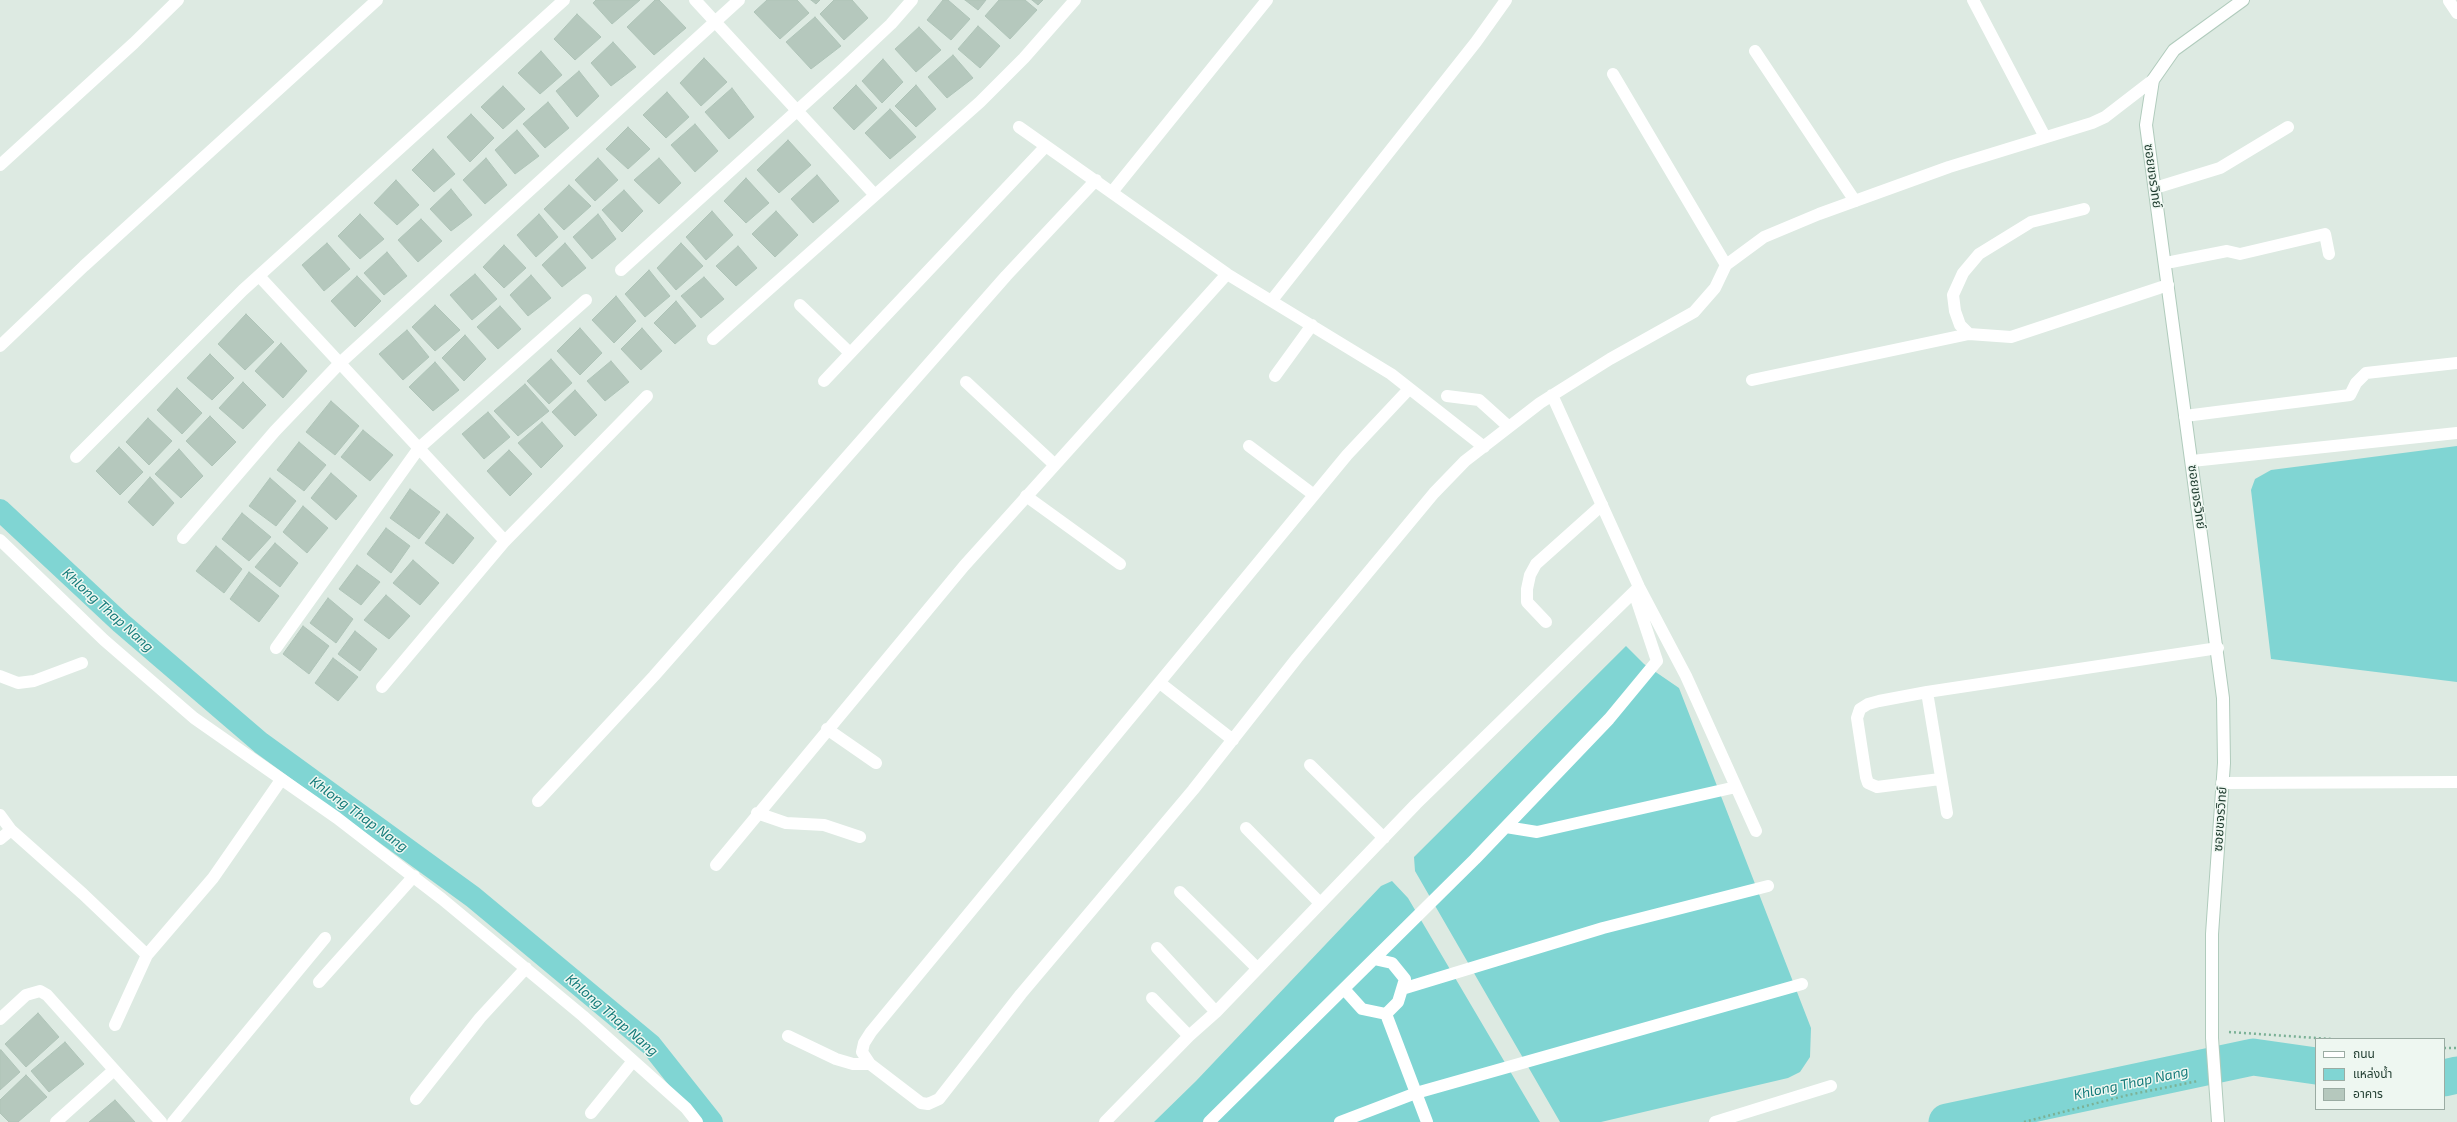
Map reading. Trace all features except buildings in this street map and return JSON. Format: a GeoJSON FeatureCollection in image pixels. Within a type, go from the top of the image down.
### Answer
{"type":"FeatureCollection","features":[{"type":"Feature","properties":{"kind":"street"},"geometry":{"type":"LineString","coordinates":[[0,165],[134,43],[178,0]]}},
{"type":"Feature","properties":{"kind":"street"},"geometry":{"type":"LineString","coordinates":[[0,346],[84,266],[377,0]]}},
{"type":"Feature","properties":{"kind":"street"},"geometry":{"type":"LineString","coordinates":[[76,457],[259,276],[564,0]]}},
{"type":"Feature","properties":{"kind":"street"},"geometry":{"type":"LineString","coordinates":[[694,0],[874,194]]}},
{"type":"Feature","properties":{"kind":"street"},"geometry":{"type":"LineString","coordinates":[[183,538],[275,431],[340,363],[739,0]]}},
{"type":"Feature","properties":{"kind":"street"},"geometry":{"type":"LineString","coordinates":[[621,270],[886,29],[912,0]]}},
{"type":"Feature","properties":{"kind":"street"},"geometry":{"type":"LineString","coordinates":[[713,339],[874,194],[980,102],[1024,58],[1075,0]]}},
{"type":"Feature","properties":{"kind":"street"},"geometry":{"type":"LineString","coordinates":[[1112,192],[1267,0]]}},
{"type":"Feature","properties":{"kind":"street"},"geometry":{"type":"LineString","coordinates":[[1272,300],[1471,48],[1506,0]]}},
{"type":"Feature","properties":{"kind":"street"},"geometry":{"type":"LineString","coordinates":[[1973,0],[2045,137]]}},
{"type":"Feature","properties":{"kind":"street","name":"ซอยขจรวิทย์"},"geometry":{"type":"LineString","coordinates":[[2216,1078],[2212,1034],[2212,934],[2222,783],[2223,698],[2218,648],[2146,125],[2153,80],[2174,50],[2243,0]]}},
{"type":"Feature","properties":{"kind":"street"},"geometry":{"type":"LineString","coordinates":[[2450,0],[2457,13]]}},
{"type":"Feature","properties":{"kind":"street"},"geometry":{"type":"LineString","coordinates":[[1755,51],[1854,201]]}},
{"type":"Feature","properties":{"kind":"street"},"geometry":{"type":"LineString","coordinates":[[1613,74],[1726,265]]}},
{"type":"Feature","properties":{"kind":"street"},"geometry":{"type":"LineString","coordinates":[[1409,389],[1347,456],[1314,495],[871,1032],[864,1043],[862,1052],[870,1064],[920,1103],[928,1104],[939,1099],[1021,994],[1233,740],[1297,658],[1398,538],[1434,492],[1465,461],[1552,395],[1610,359],[1694,312],[1715,288],[1726,265],[1764,237],[1854,201],[1949,167],[2105,117],[2153,80]]}},
{"type":"Feature","properties":{"kind":"street"},"geometry":{"type":"LineString","coordinates":[[1020,127],[1227,274],[1272,300],[1390,374],[1484,447]]}},
{"type":"Feature","properties":{"kind":"street"},"geometry":{"type":"LineString","coordinates":[[2155,188],[2220,168],[2288,128]]}},
{"type":"Feature","properties":{"kind":"street"},"geometry":{"type":"LineString","coordinates":[[824,381],[1046,146]]}},
{"type":"Feature","properties":{"kind":"street"},"geometry":{"type":"LineString","coordinates":[[538,801],[654,676],[1001,282],[1096,180]]}},
{"type":"Feature","properties":{"kind":"street"},"geometry":{"type":"LineString","coordinates":[[1969,334],[1960,325],[1955,312],[1953,295],[1963,273],[1980,254],[2031,222],[2084,209]]}},
{"type":"Feature","properties":{"kind":"street"},"geometry":{"type":"LineString","coordinates":[[2166,263],[2227,251],[2240,254],[2325,234],[2330,254]]}},
{"type":"Feature","properties":{"kind":"street"},"geometry":{"type":"LineString","coordinates":[[716,865],[757,813],[964,566],[1227,274]]}},
{"type":"Feature","properties":{"kind":"street"},"geometry":{"type":"LineString","coordinates":[[259,276],[505,540]]}},
{"type":"Feature","properties":{"kind":"street"},"geometry":{"type":"LineString","coordinates":[[1752,380],[1969,334],[2011,337],[2168,285]]}},
{"type":"Feature","properties":{"kind":"street"},"geometry":{"type":"LineString","coordinates":[[276,648],[419,448],[586,300]]}},
{"type":"Feature","properties":{"kind":"street"},"geometry":{"type":"LineString","coordinates":[[800,305],[850,353]]}},
{"type":"Feature","properties":{"kind":"street"},"geometry":{"type":"LineString","coordinates":[[1275,376],[1312,325]]}},
{"type":"Feature","properties":{"kind":"street"},"geometry":{"type":"LineString","coordinates":[[2186,416],[2350,395],[2356,383],[2366,373],[2457,362]]}},
{"type":"Feature","properties":{"kind":"street"},"geometry":{"type":"LineString","coordinates":[[966,382],[1055,465]]}},
{"type":"Feature","properties":{"kind":"street"},"geometry":{"type":"LineString","coordinates":[[1209,1122],[1506,827],[1609,719],[1658,661],[1637,590],[1602,505],[1552,395]]}},
{"type":"Feature","properties":{"kind":"street"},"geometry":{"type":"LineString","coordinates":[[382,687],[505,540],[647,396]]}},
{"type":"Feature","properties":{"kind":"street"},"geometry":{"type":"LineString","coordinates":[[1447,396],[1479,400],[1509,427]]}},
{"type":"Feature","properties":{"kind":"street"},"geometry":{"type":"LineString","coordinates":[[2192,461],[2457,432]]}},
{"type":"Feature","properties":{"kind":"street"},"geometry":{"type":"LineString","coordinates":[[1249,446],[1314,495]]}},
{"type":"Feature","properties":{"kind":"street"},"geometry":{"type":"LineString","coordinates":[[1026,496],[1120,564]]}},
{"type":"Feature","properties":{"kind":"street"},"geometry":{"type":"LineString","coordinates":[[1546,622],[1527,602],[1527,589],[1530,575],[1536,564],[1602,505]]}},
{"type":"Feature","properties":{"kind":"street"},"geometry":{"type":"LineString","coordinates":[[0,540],[104,640],[194,718],[414,876],[526,968],[633,1061],[686,1108],[697,1122]]}},
{"type":"Feature","properties":{"kind":"street"},"geometry":{"type":"LineString","coordinates":[[1637,590],[1686,676],[1756,831]]}},
{"type":"Feature","properties":{"kind":"street"},"geometry":{"type":"LineString","coordinates":[[1105,1122],[1189,1036],[1216,1012],[1256,968],[1384,838],[1637,590]]}},
{"type":"Feature","properties":{"kind":"street"},"geometry":{"type":"LineString","coordinates":[[1940,779],[1877,787],[1868,783],[1857,718],[1860,709],[1868,704],[1879,701],[1927,692],[2218,648]]}},
{"type":"Feature","properties":{"kind":"street"},"geometry":{"type":"LineString","coordinates":[[0,676],[18,683],[34,681],[82,663]]}},
{"type":"Feature","properties":{"kind":"street"},"geometry":{"type":"LineString","coordinates":[[1160,682],[1233,740]]}},
{"type":"Feature","properties":{"kind":"street"},"geometry":{"type":"LineString","coordinates":[[1927,692],[1940,779],[1947,813]]}},
{"type":"Feature","properties":{"kind":"street"},"geometry":{"type":"LineString","coordinates":[[827,729],[876,763]]}},
{"type":"Feature","properties":{"kind":"street"},"geometry":{"type":"LineString","coordinates":[[1310,765],[1384,838]]}},
{"type":"Feature","properties":{"kind":"street"},"geometry":{"type":"LineString","coordinates":[[115,1025],[147,955],[213,878],[281,780]]}},
{"type":"Feature","properties":{"kind":"street"},"geometry":{"type":"LineString","coordinates":[[2222,783],[2457,782]]}},
{"type":"Feature","properties":{"kind":"street"},"geometry":{"type":"LineString","coordinates":[[1506,827],[1537,832],[1736,787]]}},
{"type":"Feature","properties":{"kind":"street"},"geometry":{"type":"LineString","coordinates":[[757,813],[786,823],[824,825],[860,837]]}},
{"type":"Feature","properties":{"kind":"street"},"geometry":{"type":"LineString","coordinates":[[0,815],[11,830],[83,894],[147,955]]}},
{"type":"Feature","properties":{"kind":"street"},"geometry":{"type":"LineString","coordinates":[[1246,828],[1320,903]]}},
{"type":"Feature","properties":{"kind":"street"},"geometry":{"type":"LineString","coordinates":[[0,840],[11,830]]}},
{"type":"Feature","properties":{"kind":"street"},"geometry":{"type":"LineString","coordinates":[[319,982],[414,876]]}},
{"type":"Feature","properties":{"kind":"street"},"geometry":{"type":"LineString","coordinates":[[1402,989],[1603,928],[1768,886]]}},
{"type":"Feature","properties":{"kind":"street"},"geometry":{"type":"LineString","coordinates":[[1180,892],[1256,968]]}},
{"type":"Feature","properties":{"kind":"street"},"geometry":{"type":"LineString","coordinates":[[173,1122],[324,938]]}},
{"type":"Feature","properties":{"kind":"street"},"geometry":{"type":"LineString","coordinates":[[1158,948],[1216,1012]]}},
{"type":"Feature","properties":{"kind":"street"},"geometry":{"type":"LineString","coordinates":[[1374,959],[1392,963],[1405,978],[1398,1002],[1386,1014]]}},
{"type":"Feature","properties":{"kind":"street"},"geometry":{"type":"LineString","coordinates":[[416,1099],[480,1018],[526,968]]}},
{"type":"Feature","properties":{"kind":"street"},"geometry":{"type":"LineString","coordinates":[[1340,1122],[1416,1093],[1802,984]]}},
{"type":"Feature","properties":{"kind":"street"},"geometry":{"type":"LineString","coordinates":[[1344,988],[1362,1009],[1386,1014]]}},
{"type":"Feature","properties":{"kind":"street"},"geometry":{"type":"LineString","coordinates":[[0,1019],[26,995],[40,991],[47,995],[160,1122]]}},
{"type":"Feature","properties":{"kind":"street"},"geometry":{"type":"LineString","coordinates":[[1152,998],[1189,1036]]}},
{"type":"Feature","properties":{"kind":"street"},"geometry":{"type":"LineString","coordinates":[[1386,1014],[1427,1122]]}},
{"type":"Feature","properties":{"kind":"street"},"geometry":{"type":"LineString","coordinates":[[788,1036],[836,1059],[854,1064],[870,1064]]}},
{"type":"Feature","properties":{"kind":"street"},"geometry":{"type":"LineString","coordinates":[[591,1113],[633,1061]]}},
{"type":"Feature","properties":{"kind":"street"},"geometry":{"type":"LineString","coordinates":[[56,1122],[114,1070]]}},
{"type":"Feature","properties":{"kind":"street"},"geometry":{"type":"LineString","coordinates":[[2216,1078],[2218,1122]]}},
{"type":"Feature","properties":{"kind":"street"},"geometry":{"type":"LineString","coordinates":[[1715,1122],[1831,1086]]}},
{"type":"Feature","properties":{"kind":"path"},"geometry":{"type":"LineString","coordinates":[[2212,1034],[2315,1038]]}},
{"type":"Feature","properties":{"kind":"path"},"geometry":{"type":"LineString","coordinates":[[2445,1048],[2457,1048]]}},
{"type":"Feature","properties":{"kind":"path"},"geometry":{"type":"LineString","coordinates":[[2024,1122],[2128,1095],[2216,1078]]}},
{"type":"Feature","properties":{"kind":"water"},"geometry":{"type":"Polygon","coordinates":[[[2457,446],[2457,682],[2271,659],[2251,490],[2255,479],[2271,470],[2457,446]]]}},
{"type":"Feature","properties":{"kind":"water"},"geometry":{"type":"Polygon","coordinates":[[[1626,646],[1644,664],[1679,688],[1811,1028],[1810,1057],[1800,1072],[1788,1078],[1601,1122],[1560,1122],[1415,871],[1414,857],[1626,646]]]}},
{"type":"Feature","properties":{"kind":"water"},"geometry":{"type":"Polygon","coordinates":[[[1392,881],[1408,898],[1540,1122],[1154,1122],[1196,1081],[1381,886],[1392,881]]]}},
{"type":"Feature","properties":{"kind":"waterway","name":"Khlong Thap Nang"},"geometry":{"type":"LineString","coordinates":[[0,510],[121,623],[261,743],[473,897],[651,1045],[712,1122]]}},
{"type":"Feature","properties":{"kind":"waterway","name":"Khlong Thap Nang"},"geometry":{"type":"LineString","coordinates":[[1947,1122],[2253,1057],[2315,1066]]}},
{"type":"Feature","properties":{"kind":"waterway","name":"Khlong Thap Nang"},"geometry":{"type":"LineString","coordinates":[[2445,1078],[2457,1075]]}}]}
